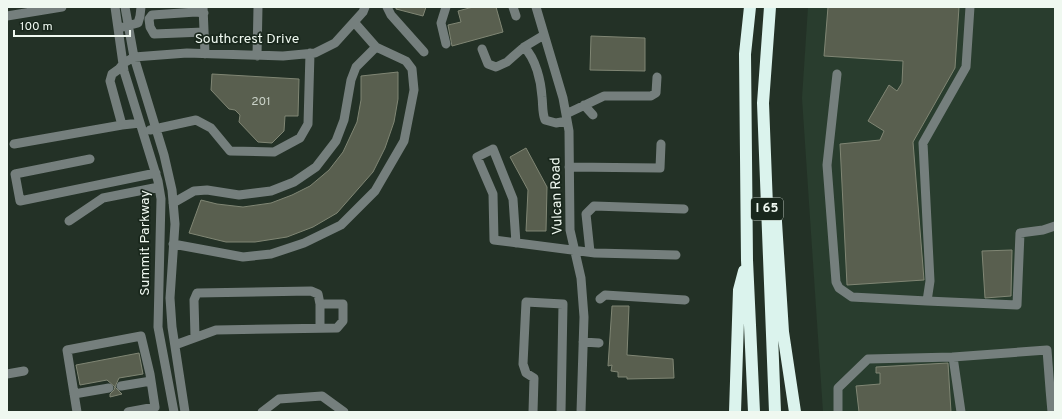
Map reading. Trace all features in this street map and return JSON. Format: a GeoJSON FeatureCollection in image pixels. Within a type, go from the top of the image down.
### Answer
{"type":"FeatureCollection","features":[{"type":"Feature","properties":{"kind":"highway","name":"I 65"},"geometry":{"type":"LineString","coordinates":[[750,7],[745,54],[747,260],[754,412]]}},
{"type":"Feature","properties":{"kind":"highway","name":"I 65"},"geometry":{"type":"LineString","coordinates":[[770,7],[763,103],[775,412]]}},
{"type":"Feature","properties":{"kind":"highway"},"geometry":{"type":"LineString","coordinates":[[763,103],[772,145],[783,332],[795,412]]}},
{"type":"Feature","properties":{"kind":"highway"},"geometry":{"type":"LineString","coordinates":[[735,412],[739,290],[747,260]]}},
{"type":"Feature","properties":{"kind":"street"},"geometry":{"type":"LineString","coordinates":[[7,16],[62,7]]}},
{"type":"Feature","properties":{"kind":"street","name":"Summit Parkway"},"geometry":{"type":"LineString","coordinates":[[115,7],[124,71],[156,173],[161,199],[158,327],[174,412]]}},
{"type":"Feature","properties":{"kind":"street","name":"Summit Parkway"},"geometry":{"type":"LineString","coordinates":[[125,7],[134,57],[164,155],[173,204],[174,224],[170,298],[178,368],[185,412]]}},
{"type":"Feature","properties":{"kind":"street"},"geometry":{"type":"LineString","coordinates":[[118,28],[128,27],[138,23],[140,7]]}},
{"type":"Feature","properties":{"kind":"street"},"geometry":{"type":"LineString","coordinates":[[257,56],[258,7]]}},
{"type":"Feature","properties":{"kind":"street","name":"Southcrest Drive"},"geometry":{"type":"LineString","coordinates":[[134,57],[187,53],[283,56],[315,53],[335,43],[366,7]]}},
{"type":"Feature","properties":{"kind":"street"},"geometry":{"type":"LineString","coordinates":[[388,7],[391,15],[424,52]]}},
{"type":"Feature","properties":{"kind":"street"},"geometry":{"type":"LineString","coordinates":[[446,7],[441,23],[446,44]]}},
{"type":"Feature","properties":{"kind":"street","name":"Vulcan Road"},"geometry":{"type":"LineString","coordinates":[[536,7],[566,118],[569,167],[570,230],[581,278],[584,317],[581,412]]}},
{"type":"Feature","properties":{"kind":"street"},"geometry":{"type":"LineString","coordinates":[[927,301],[930,281],[923,144],[966,67],[970,7]]}},
{"type":"Feature","properties":{"kind":"street"},"geometry":{"type":"LineString","coordinates":[[204,32],[154,34],[148,19],[152,15],[196,12],[203,10],[204,32],[205,54]]}},
{"type":"Feature","properties":{"kind":"street"},"geometry":{"type":"LineString","coordinates":[[173,244],[243,257],[271,254],[304,243],[341,225],[375,191],[404,142],[414,90],[412,69],[406,61],[376,47],[354,22]]}},
{"type":"Feature","properties":{"kind":"street"},"geometry":{"type":"LineString","coordinates":[[482,49],[488,64],[496,67],[507,62],[524,47],[544,35]]}},
{"type":"Feature","properties":{"kind":"street"},"geometry":{"type":"LineString","coordinates":[[173,204],[194,191],[207,190],[239,195],[271,191],[294,182],[316,167],[336,141],[344,120],[351,80],[356,67],[376,47]]}},
{"type":"Feature","properties":{"kind":"street"},"geometry":{"type":"LineString","coordinates":[[524,47],[532,57],[542,89],[542,113],[545,120],[556,123],[566,118],[584,105],[604,96],[651,96],[656,93],[657,77]]}},
{"type":"Feature","properties":{"kind":"street"},"geometry":{"type":"LineString","coordinates":[[14,144],[122,125],[156,128],[196,120],[211,128],[230,151],[274,152],[300,138],[308,124],[310,53]]}},
{"type":"Feature","properties":{"kind":"street"},"geometry":{"type":"LineString","coordinates":[[122,125],[110,81],[112,74],[124,63],[134,57]]}},
{"type":"Feature","properties":{"kind":"street"},"geometry":{"type":"LineString","coordinates":[[837,74],[826,165],[836,282],[839,288],[852,296],[1017,305],[1020,233],[1043,230],[1055,226]]}},
{"type":"Feature","properties":{"kind":"street"},"geometry":{"type":"LineString","coordinates":[[584,105],[593,115]]}},
{"type":"Feature","properties":{"kind":"street"},"geometry":{"type":"LineString","coordinates":[[569,167],[660,168],[660,144]]}},
{"type":"Feature","properties":{"kind":"street"},"geometry":{"type":"LineString","coordinates":[[516,243],[513,199],[493,149],[477,157],[493,194],[494,240],[516,243],[590,252],[676,255]]}},
{"type":"Feature","properties":{"kind":"street"},"geometry":{"type":"LineString","coordinates":[[90,159],[14,174],[20,201],[156,173]]}},
{"type":"Feature","properties":{"kind":"street"},"geometry":{"type":"LineString","coordinates":[[69,222],[103,198],[159,188]]}},
{"type":"Feature","properties":{"kind":"street"},"geometry":{"type":"LineString","coordinates":[[590,252],[586,214],[594,206],[684,209]]}},
{"type":"Feature","properties":{"kind":"street"},"geometry":{"type":"LineString","coordinates":[[195,337],[194,300],[197,293],[311,291],[318,294],[320,304],[320,328]]}},
{"type":"Feature","properties":{"kind":"street"},"geometry":{"type":"LineString","coordinates":[[600,300],[605,295],[685,300]]}},
{"type":"Feature","properties":{"kind":"street"},"geometry":{"type":"LineString","coordinates":[[533,412],[534,378],[526,373],[523,364],[526,302],[563,304],[561,412]]}},
{"type":"Feature","properties":{"kind":"street"},"geometry":{"type":"LineString","coordinates":[[175,345],[216,330],[337,328],[343,321],[343,304],[320,304]]}},
{"type":"Feature","properties":{"kind":"street"},"geometry":{"type":"LineString","coordinates":[[77,412],[66,350],[141,336],[155,407],[128,412]]}},
{"type":"Feature","properties":{"kind":"street"},"geometry":{"type":"LineString","coordinates":[[583,342],[599,343]]}},
{"type":"Feature","properties":{"kind":"street"},"geometry":{"type":"LineString","coordinates":[[838,412],[838,388],[868,359],[1051,350],[1053,389],[1052,412]]}},
{"type":"Feature","properties":{"kind":"street"},"geometry":{"type":"LineString","coordinates":[[953,356],[961,412]]}},
{"type":"Feature","properties":{"kind":"street"},"geometry":{"type":"LineString","coordinates":[[121,386],[150,377],[166,370],[178,368]]}},
{"type":"Feature","properties":{"kind":"street"},"geometry":{"type":"LineString","coordinates":[[7,374],[24,371]]}},
{"type":"Feature","properties":{"kind":"street"},"geometry":{"type":"LineString","coordinates":[[74,394],[109,388]]}},
{"type":"Feature","properties":{"kind":"street"},"geometry":{"type":"LineString","coordinates":[[262,412],[279,399],[322,396],[344,412]]}},
{"type":"Feature","properties":{"kind":"shaded area"},"geometry":{"type":"Polygon","coordinates":[[[808,7],[1055,7],[1055,412],[823,412],[802,98],[808,7]]]}},
{"type":"Feature","properties":{"kind":"building"},"geometry":{"type":"Polygon","coordinates":[[[396,7],[426,7],[423,16],[396,9],[396,7]]]}},
{"type":"Feature","properties":{"kind":"building"},"geometry":{"type":"Polygon","coordinates":[[[473,7],[496,7],[503,32],[452,46],[448,25],[461,22],[458,11],[473,7]]]}},
{"type":"Feature","properties":{"kind":"building"},"geometry":{"type":"Polygon","coordinates":[[[828,7],[959,7],[955,68],[913,142],[924,280],[847,285],[840,144],[880,140],[884,131],[868,121],[889,85],[897,91],[902,83],[903,61],[824,56],[828,7]]]}},
{"type":"Feature","properties":{"kind":"building"},"geometry":{"type":"Polygon","coordinates":[[[591,36],[645,38],[645,71],[590,70],[591,36]]]}},
{"type":"Feature","properties":{"kind":"building"},"geometry":{"type":"Polygon","coordinates":[[[398,72],[398,99],[394,122],[385,148],[373,172],[337,213],[313,227],[287,237],[255,242],[226,242],[189,233],[201,200],[217,204],[243,207],[271,203],[310,186],[329,170],[343,152],[357,122],[361,100],[361,76],[398,72]]]}},
{"type":"Feature","properties":{"kind":"building"},"geometry":{"type":"Polygon","coordinates":[[[212,74],[299,79],[298,116],[285,116],[284,131],[272,143],[258,142],[239,122],[240,115],[235,110],[229,109],[211,90],[212,74]]]}},
{"type":"Feature","properties":{"kind":"building"},"geometry":{"type":"Polygon","coordinates":[[[526,148],[547,187],[546,231],[526,231],[528,190],[510,157],[526,148]]]}},
{"type":"Feature","properties":{"kind":"building"},"geometry":{"type":"Polygon","coordinates":[[[1012,250],[1011,296],[985,298],[982,251],[1012,250]]]}},
{"type":"Feature","properties":{"kind":"building"},"geometry":{"type":"Polygon","coordinates":[[[612,306],[629,306],[627,355],[673,359],[674,378],[627,379],[627,377],[618,377],[618,372],[611,371],[612,365],[608,366],[612,306]]]}},
{"type":"Feature","properties":{"kind":"building"},"geometry":{"type":"Polygon","coordinates":[[[139,353],[143,374],[119,378],[115,387],[107,380],[80,385],[76,365],[139,353]]]}},
{"type":"Feature","properties":{"kind":"building"},"geometry":{"type":"Polygon","coordinates":[[[948,363],[951,412],[859,412],[856,386],[880,384],[880,373],[876,373],[876,367],[948,363]]]}},
{"type":"Feature","properties":{"kind":"building"},"geometry":{"type":"Polygon","coordinates":[[[115,387],[122,394],[110,397],[110,394],[115,387]]]}}]}
